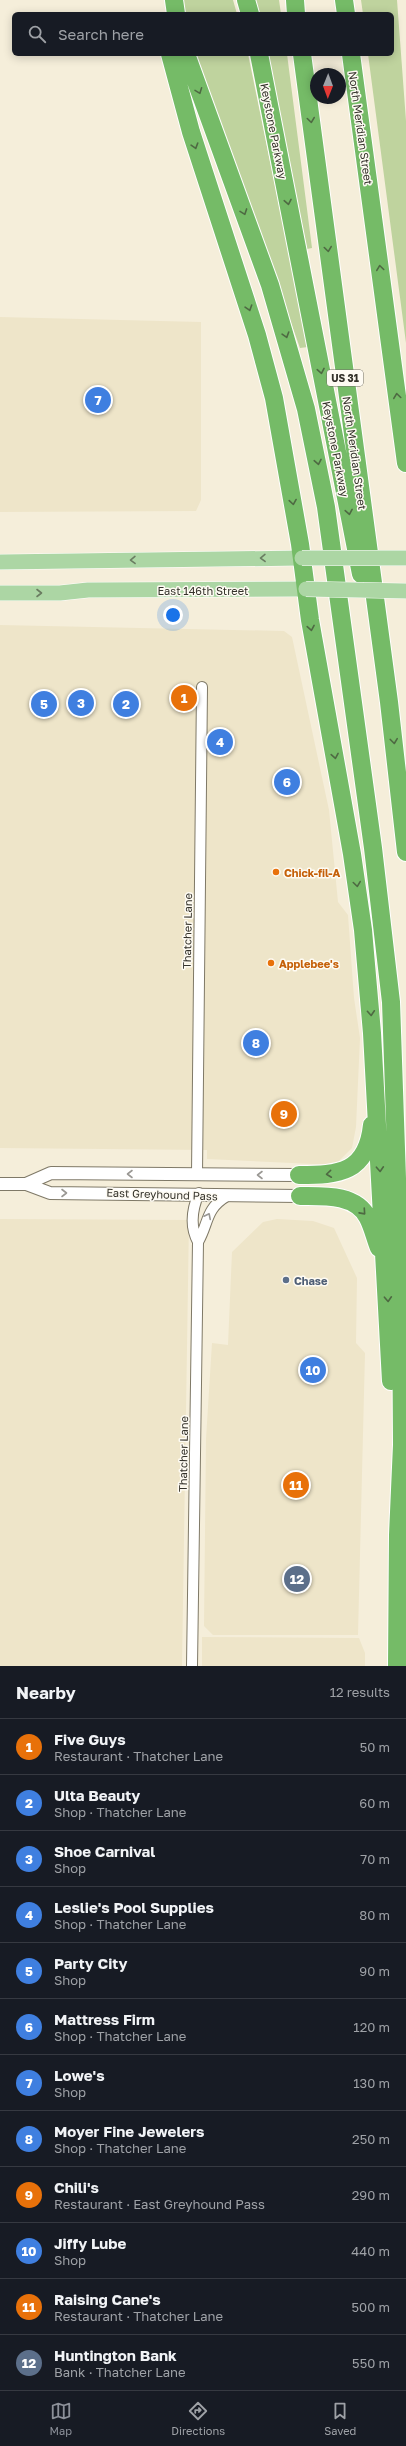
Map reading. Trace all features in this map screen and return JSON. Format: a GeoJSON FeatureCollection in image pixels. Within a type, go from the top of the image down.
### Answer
{"type":"FeatureCollection","features":[{"type":"Feature","properties":{"kind":"highway"},"geometry":{"type":"LineString","coordinates":[[163,0],[164,12]]}},
{"type":"Feature","properties":{"kind":"highway"},"geometry":{"type":"LineString","coordinates":[[174,0],[176,12]]}},
{"type":"Feature","properties":{"kind":"highway"},"geometry":{"type":"LineString","coordinates":[[246,0],[249,12]]}},
{"type":"Feature","properties":{"kind":"highway"},"geometry":{"type":"LineString","coordinates":[[295,0],[296,12]]}},
{"type":"Feature","properties":{"kind":"highway"},"geometry":{"type":"LineString","coordinates":[[344,0],[346,12]]}},
{"type":"Feature","properties":{"kind":"highway"},"geometry":{"type":"LineString","coordinates":[[171,56],[191,132],[237,270],[269,376],[285,453],[306,589],[355,874],[363,930],[372,1033],[386,1265],[398,1535]]}},
{"type":"Feature","properties":{"kind":"highway"},"geometry":{"type":"LineString","coordinates":[[187,56],[268,277],[287,337],[306,408],[326,507],[373,848],[391,1002],[403,1364],[402,1445],[398,1535],[397,1666]]}},
{"type":"Feature","properties":{"kind":"highway","name":"Keystone Parkway"},"geometry":{"type":"LineString","coordinates":[[259,56],[352,531],[389,702]]}},
{"type":"Feature","properties":{"kind":"highway","name":"North Meridian Street"},"geometry":{"type":"LineString","coordinates":[[302,56],[389,702],[406,852]]}},
{"type":"Feature","properties":{"kind":"highway","name":"North Meridian Street"},"geometry":{"type":"LineString","coordinates":[[352,56],[406,463]]}},
{"type":"Feature","properties":{"kind":"highway"},"geometry":{"type":"LineString","coordinates":[[299,1175],[328,1175],[345,1171],[357,1163],[366,1152],[372,1124],[372,1033]]}},
{"type":"Feature","properties":{"kind":"highway"},"geometry":{"type":"LineString","coordinates":[[300,1196],[340,1199],[360,1208],[368,1218],[386,1265]]}},
{"type":"Feature","properties":{"kind":"main road"},"geometry":{"type":"LineString","coordinates":[[0,562],[406,558]]}},
{"type":"Feature","properties":{"kind":"main road","name":"East 146th Street"},"geometry":{"type":"LineString","coordinates":[[0,593],[60,593],[88,590],[406,590]]}},
{"type":"Feature","properties":{"kind":"street","name":"Thatcher Lane"},"geometry":{"type":"LineString","coordinates":[[197,1174],[202,688]]}},
{"type":"Feature","properties":{"kind":"street","name":"East Greyhound Pass"},"geometry":{"type":"LineString","coordinates":[[26,1184],[51,1174],[299,1175]]}},
{"type":"Feature","properties":{"kind":"street","name":"East Greyhound Pass"},"geometry":{"type":"LineString","coordinates":[[0,1184],[26,1184],[50,1193],[199,1193],[227,1196],[300,1196]]}},
{"type":"Feature","properties":{"kind":"street","name":"Thatcher Lane"},"geometry":{"type":"LineString","coordinates":[[198,1242],[193,1232],[193,1225],[194,1209],[199,1193]]}},
{"type":"Feature","properties":{"kind":"street","name":"Thatcher Lane"},"geometry":{"type":"LineString","coordinates":[[192,1666],[198,1242],[209,1213],[219,1201],[227,1196]]}},
{"type":"Feature","properties":{"kind":"shaded area"},"geometry":{"type":"Polygon","coordinates":[[[0,317],[201,322],[201,500],[196,511],[0,512],[0,317]]]}},
{"type":"Feature","properties":{"kind":"shaded area"},"geometry":{"type":"Polygon","coordinates":[[[0,625],[284,631],[292,637],[329,810],[338,902],[348,915],[354,998],[360,1038],[356,1127],[352,1148],[335,1165],[207,1159],[207,1150],[0,1148],[0,625]]]}},
{"type":"Feature","properties":{"kind":"shaded area"},"geometry":{"type":"Polygon","coordinates":[[[0,1219],[189,1220],[182,1666],[0,1666],[0,1219]]]}},
{"type":"Feature","properties":{"kind":"shaded area"},"geometry":{"type":"Polygon","coordinates":[[[277,1219],[313,1221],[334,1228],[357,1278],[356,1343],[365,1353],[358,1635],[213,1635],[204,1626],[206,1439],[212,1343],[228,1345],[232,1252],[263,1222],[277,1219]]]}},
{"type":"Feature","properties":{"kind":"shaded area"},"geometry":{"type":"Polygon","coordinates":[[[202,1637],[359,1638],[365,1653],[365,1666],[202,1666],[202,1637]]]}},
{"type":"Feature","properties":{"kind":"green space"},"geometry":{"type":"Polygon","coordinates":[[[180,0],[233,0],[236,12],[182,12],[180,0]]]}},
{"type":"Feature","properties":{"kind":"green space"},"geometry":{"type":"Polygon","coordinates":[[[255,0],[279,0],[281,12],[258,12],[255,0]]]}},
{"type":"Feature","properties":{"kind":"green space"},"geometry":{"type":"Polygon","coordinates":[[[361,0],[397,0],[406,121],[406,343],[368,56],[394,56],[394,12],[363,12],[361,0]]]}},
{"type":"Feature","properties":{"kind":"green space"},"geometry":{"type":"Polygon","coordinates":[[[192,56],[248,56],[308,347],[300,348],[237,171],[192,56]]]}},
{"type":"Feature","properties":{"kind":"green space"},"geometry":{"type":"Polygon","coordinates":[[[267,56],[287,56],[312,248],[307,249],[267,56]]]}},
{"type":"Feature","properties":{"kind":"place","name":"Lowe's"},"geometry":{"type":"Point","coordinates":[98,400]}},
{"type":"Feature","properties":{"kind":"place","name":"Five Guys"},"geometry":{"type":"Point","coordinates":[184,698]}},
{"type":"Feature","properties":{"kind":"place","name":"Shoe Carnival"},"geometry":{"type":"Point","coordinates":[81,703]}},
{"type":"Feature","properties":{"kind":"place","name":"Party City"},"geometry":{"type":"Point","coordinates":[44,704]}},
{"type":"Feature","properties":{"kind":"place","name":"Ulta Beauty"},"geometry":{"type":"Point","coordinates":[126,704]}},
{"type":"Feature","properties":{"kind":"place","name":"Leslie's Pool Supplies"},"geometry":{"type":"Point","coordinates":[220,742]}},
{"type":"Feature","properties":{"kind":"place","name":"Mattress Firm"},"geometry":{"type":"Point","coordinates":[287,782]}},
{"type":"Feature","properties":{"kind":"place","name":"Chick-fil-A"},"geometry":{"type":"Point","coordinates":[276,872]}},
{"type":"Feature","properties":{"kind":"place","name":"Applebee's"},"geometry":{"type":"Point","coordinates":[271,963]}},
{"type":"Feature","properties":{"kind":"place","name":"Moyer Fine Jewelers"},"geometry":{"type":"Point","coordinates":[256,1043]}},
{"type":"Feature","properties":{"kind":"place","name":"Chili's"},"geometry":{"type":"Point","coordinates":[284,1114]}},
{"type":"Feature","properties":{"kind":"place","name":"Chase"},"geometry":{"type":"Point","coordinates":[286,1280]}},
{"type":"Feature","properties":{"kind":"place","name":"Jiffy Lube"},"geometry":{"type":"Point","coordinates":[313,1370]}},
{"type":"Feature","properties":{"kind":"place","name":"Raising Cane's"},"geometry":{"type":"Point","coordinates":[296,1485]}},
{"type":"Feature","properties":{"kind":"place","name":"Huntington Bank"},"geometry":{"type":"Point","coordinates":[297,1579]}}]}
